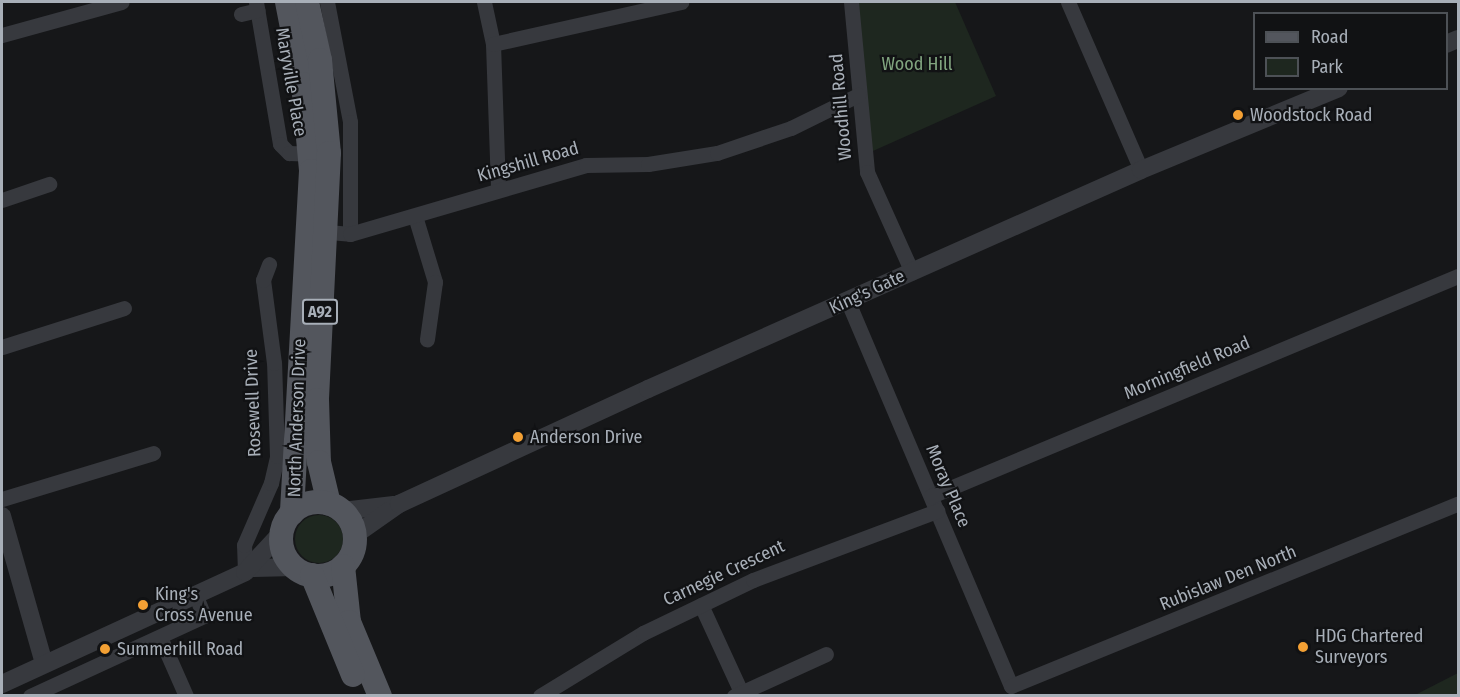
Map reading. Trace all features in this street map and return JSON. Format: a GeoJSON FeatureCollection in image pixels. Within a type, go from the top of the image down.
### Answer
{"type":"FeatureCollection","features":[{"type":"Feature","properties":{"kind":"main road","name":"North Anderson Drive"},"geometry":{"type":"LineString","coordinates":[[286,2],[320,154],[329,232],[317,400],[319,462],[335,507]]}},
{"type":"Feature","properties":{"kind":"main road","name":"North Anderson Drive"},"geometry":{"type":"LineString","coordinates":[[307,2],[322,71],[320,154]]}},
{"type":"Feature","properties":{"kind":"main road","name":"North Anderson Drive"},"geometry":{"type":"LineString","coordinates":[[287,522],[298,469],[297,360],[329,232]]}},
{"type":"Feature","properties":{"kind":"main road"},"geometry":{"type":"LineString","coordinates":[[287,522],[313,502],[335,507]]}},
{"type":"Feature","properties":{"kind":"main road","name":"A92"},"geometry":{"type":"LineString","coordinates":[[335,507],[355,535]]}},
{"type":"Feature","properties":{"kind":"main road","name":"A92"},"geometry":{"type":"LineString","coordinates":[[287,522],[284,550],[303,571],[364,696]]}},
{"type":"Feature","properties":{"kind":"main road"},"geometry":{"type":"LineString","coordinates":[[355,535],[343,566],[349,622],[380,696]]}},
{"type":"Feature","properties":{"kind":"main road"},"geometry":{"type":"LineString","coordinates":[[303,571],[343,566]]}},
{"type":"Feature","properties":{"kind":"street"},"geometry":{"type":"LineString","coordinates":[[2,35],[122,2]]}},
{"type":"Feature","properties":{"kind":"street","name":"North Anderson Drive"},"geometry":{"type":"LineString","coordinates":[[327,2],[350,122],[329,232]]}},
{"type":"Feature","properties":{"kind":"street"},"geometry":{"type":"LineString","coordinates":[[484,2],[494,44],[498,190]]}},
{"type":"Feature","properties":{"kind":"street"},"geometry":{"type":"LineString","coordinates":[[494,44],[681,2]]}},
{"type":"Feature","properties":{"kind":"street","name":"Woodhill Road"},"geometry":{"type":"LineString","coordinates":[[851,2],[867,172],[912,272]]}},
{"type":"Feature","properties":{"kind":"street"},"geometry":{"type":"LineString","coordinates":[[1068,2],[1141,170]]}},
{"type":"Feature","properties":{"kind":"street","name":"Maryville Place"},"geometry":{"type":"LineString","coordinates":[[241,14],[257,6],[280,144],[289,153],[320,154]]}},
{"type":"Feature","properties":{"kind":"street","name":"King's Gate"},"geometry":{"type":"LineString","coordinates":[[355,535],[399,504],[1141,170],[1334,90]]}},
{"type":"Feature","properties":{"kind":"street","name":"Kingshill Road"},"geometry":{"type":"LineString","coordinates":[[329,232],[415,216],[586,165],[648,164],[717,153],[791,128],[858,95]]}},
{"type":"Feature","properties":{"kind":"street"},"geometry":{"type":"LineString","coordinates":[[2,200],[49,184]]}},
{"type":"Feature","properties":{"kind":"street"},"geometry":{"type":"LineString","coordinates":[[415,216],[435,282],[427,339]]}},
{"type":"Feature","properties":{"kind":"street","name":"Rosewell Drive"},"geometry":{"type":"LineString","coordinates":[[249,570],[244,545],[277,456],[274,363],[262,280],[269,264]]}},
{"type":"Feature","properties":{"kind":"street","name":"Morningfield Road"},"geometry":{"type":"LineString","coordinates":[[934,503],[1458,276]]}},
{"type":"Feature","properties":{"kind":"street","name":"Moray Place"},"geometry":{"type":"LineString","coordinates":[[848,302],[1011,686]]}},
{"type":"Feature","properties":{"kind":"street"},"geometry":{"type":"LineString","coordinates":[[2,347],[124,308]]}},
{"type":"Feature","properties":{"kind":"street"},"geometry":{"type":"LineString","coordinates":[[2,499],[153,453]]}},
{"type":"Feature","properties":{"kind":"street","name":"Carnegie Crescent"},"geometry":{"type":"LineString","coordinates":[[540,696],[701,605],[807,556],[934,503]]}},
{"type":"Feature","properties":{"kind":"street","name":"King's Gate"},"geometry":{"type":"LineString","coordinates":[[335,507],[399,504]]}},
{"type":"Feature","properties":{"kind":"street","name":"Rubislaw Den North"},"geometry":{"type":"LineString","coordinates":[[1011,686],[1458,504]]}},
{"type":"Feature","properties":{"kind":"street"},"geometry":{"type":"LineString","coordinates":[[2,516],[44,663]]}},
{"type":"Feature","properties":{"kind":"street"},"geometry":{"type":"LineString","coordinates":[[2,684],[249,570],[287,522]]}},
{"type":"Feature","properties":{"kind":"street"},"geometry":{"type":"LineString","coordinates":[[249,570],[303,571]]}},
{"type":"Feature","properties":{"kind":"street"},"geometry":{"type":"LineString","coordinates":[[30,696],[204,616],[196,596]]}},
{"type":"Feature","properties":{"kind":"street"},"geometry":{"type":"LineString","coordinates":[[701,605],[737,694],[826,654]]}},
{"type":"Feature","properties":{"kind":"street"},"geometry":{"type":"LineString","coordinates":[[160,637],[186,696]]}},
{"type":"Feature","properties":{"kind":"green space","name":"Wood Hill"},"geometry":{"type":"Polygon","coordinates":[[[851,2],[955,2],[996,96],[864,155],[851,2]]]}},
{"type":"Feature","properties":{"kind":"green space"},"geometry":{"type":"Polygon","coordinates":[[[319,515],[336,522],[343,539],[336,556],[319,563],[302,556],[295,539],[302,522],[319,515]]]}},
{"type":"Feature","properties":{"kind":"green space"},"geometry":{"type":"Polygon","coordinates":[[[1458,673],[1458,695],[1415,695],[1458,673]]]}},
{"type":"Feature","properties":{"kind":"place","name":"Woodstock Road"},"geometry":{"type":"Point","coordinates":[1238,115]}},
{"type":"Feature","properties":{"kind":"place","name":"Anderson Drive"},"geometry":{"type":"Point","coordinates":[518,437]}},
{"type":"Feature","properties":{"kind":"place","name":"King's Cross Avenue"},"geometry":{"type":"Point","coordinates":[143,605]}},
{"type":"Feature","properties":{"kind":"place","name":"HDG Chartered Surveyors"},"geometry":{"type":"Point","coordinates":[1303,647]}},
{"type":"Feature","properties":{"kind":"place","name":"Summerhill Road"},"geometry":{"type":"Point","coordinates":[105,649]}}]}
